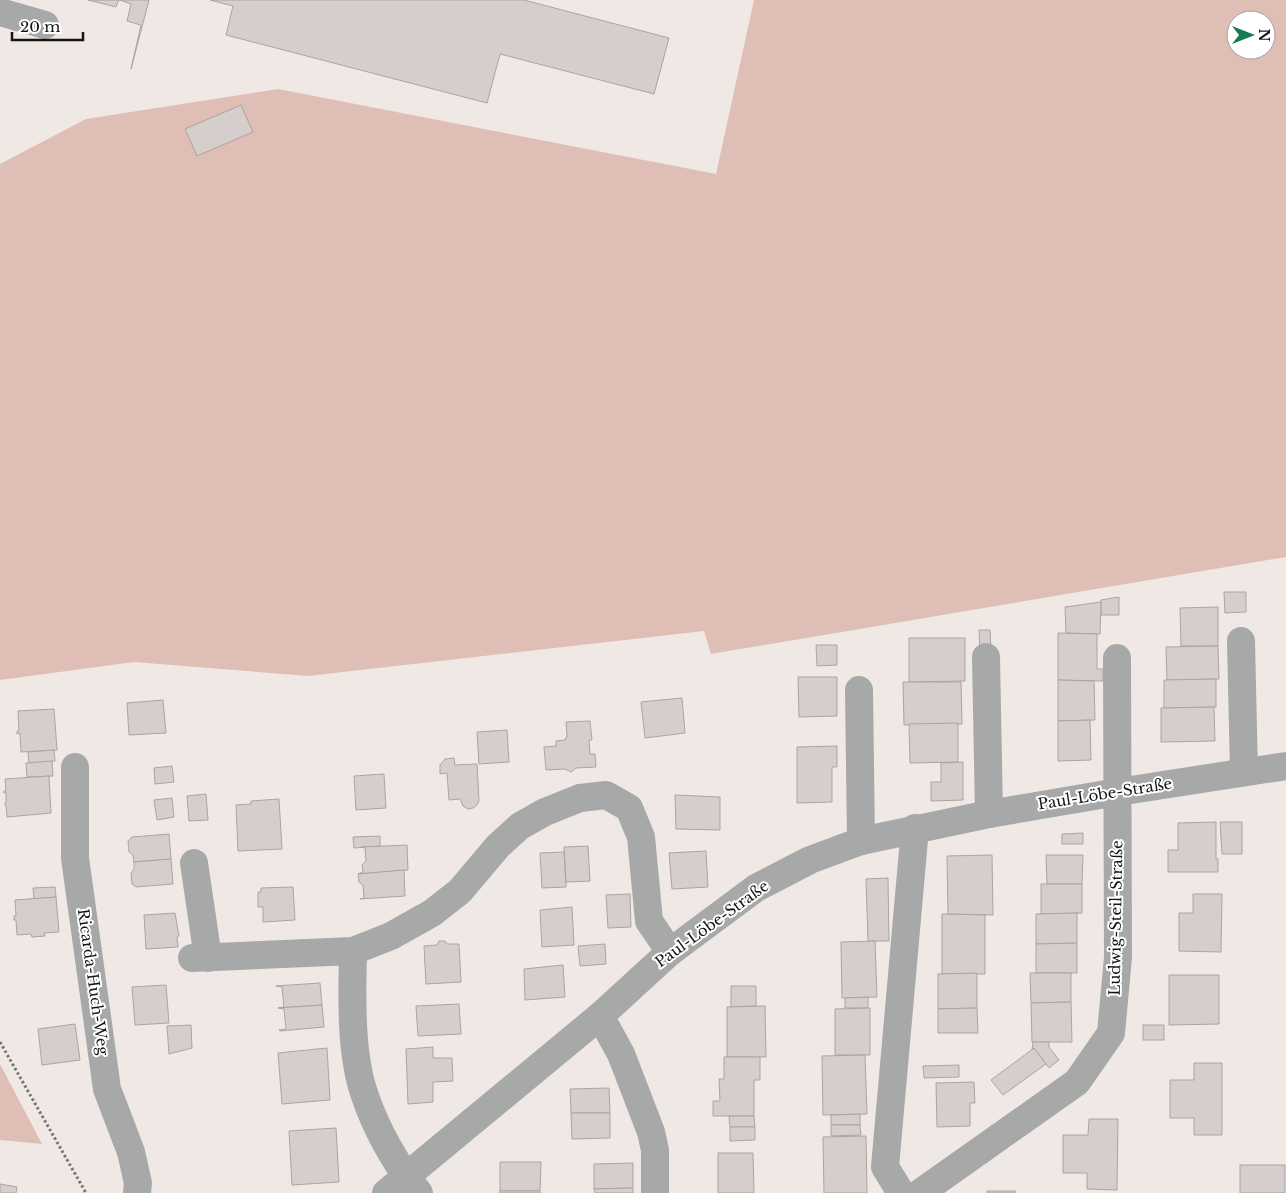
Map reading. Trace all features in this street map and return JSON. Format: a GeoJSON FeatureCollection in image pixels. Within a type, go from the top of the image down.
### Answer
{"type":"FeatureCollection","features":[{"type":"Feature","properties":{"kind":"street"},"geometry":{"type":"LineString","coordinates":[[0,12],[45,25]]}},
{"type":"Feature","properties":{"kind":"street"},"geometry":{"type":"LineString","coordinates":[[1241,640],[1244,772]]}},
{"type":"Feature","properties":{"kind":"street"},"geometry":{"type":"LineString","coordinates":[[986,658],[989,814]]}},
{"type":"Feature","properties":{"kind":"street","name":"Ludwig-Steil-Straße"},"geometry":{"type":"LineString","coordinates":[[920,1193],[1077,1082],[1110,1032],[1118,957],[1116,658]]}},
{"type":"Feature","properties":{"kind":"street"},"geometry":{"type":"LineString","coordinates":[[859,690],[861,841]]}},
{"type":"Feature","properties":{"kind":"street","name":"Paul-Löbe-Straße"},"geometry":{"type":"LineString","coordinates":[[404,1188],[670,952],[756,888],[810,860],[861,841],[915,828],[1118,792],[1286,766]]}},
{"type":"Feature","properties":{"kind":"street","name":"Ricarda-Huch-Weg"},"geometry":{"type":"LineString","coordinates":[[75,767],[75,858],[107,1089],[131,1152],[138,1183],[137,1193]]}},
{"type":"Feature","properties":{"kind":"street"},"geometry":{"type":"LineString","coordinates":[[194,863],[200,958],[353,951],[391,936],[432,913],[460,891],[498,846],[520,826],[545,812],[580,798],[606,796],[629,808],[641,837],[649,921],[670,952]]}},
{"type":"Feature","properties":{"kind":"street"},"geometry":{"type":"LineString","coordinates":[[901,1193],[885,1167],[915,828]]}},
{"type":"Feature","properties":{"kind":"street"},"geometry":{"type":"LineString","coordinates":[[353,951],[352,1003],[357,1058],[364,1095],[404,1188]]}},
{"type":"Feature","properties":{"kind":"street"},"geometry":{"type":"LineString","coordinates":[[600,1016],[622,1054],[651,1132],[655,1150],[655,1193]]}},
{"type":"Feature","properties":{"kind":"path"},"geometry":{"type":"LineString","coordinates":[[0,1042],[86,1193]]}},
{"type":"Feature","properties":{"kind":"shaded area"},"geometry":{"type":"Polygon","coordinates":[[[754,0],[1286,0],[1286,557],[711,654],[704,631],[308,676],[134,662],[0,680],[0,164],[86,119],[278,89],[716,174],[754,0]]]}},
{"type":"Feature","properties":{"kind":"shaded area"},"geometry":{"type":"Polygon","coordinates":[[[0,1064],[42,1144],[0,1140],[0,1064]]]}},
{"type":"Feature","properties":{"kind":"building"},"geometry":{"type":"Polygon","coordinates":[[[88,0],[120,0],[116,7],[88,0]]]}},
{"type":"Feature","properties":{"kind":"building"},"geometry":{"type":"Polygon","coordinates":[[[120,0],[149,0],[131,69],[141,25],[127,21],[131,4],[120,0]]]}},
{"type":"Feature","properties":{"kind":"building"},"geometry":{"type":"Polygon","coordinates":[[[210,0],[524,0],[669,38],[654,94],[500,54],[487,103],[226,35],[233,6],[210,0]]]}},
{"type":"Feature","properties":{"kind":"building"},"geometry":{"type":"Polygon","coordinates":[[[241,105],[253,132],[197,156],[185,129],[241,105]]]}},
{"type":"Feature","properties":{"kind":"building"},"geometry":{"type":"Polygon","coordinates":[[[1224,592],[1246,592],[1246,612],[1225,613],[1224,592]]]}},
{"type":"Feature","properties":{"kind":"building"},"geometry":{"type":"Polygon","coordinates":[[[1119,597],[1119,615],[1101,615],[1101,600],[1119,597]]]}},
{"type":"Feature","properties":{"kind":"building"},"geometry":{"type":"Polygon","coordinates":[[[1101,602],[1100,634],[1066,633],[1065,607],[1101,602]]]}},
{"type":"Feature","properties":{"kind":"building"},"geometry":{"type":"Polygon","coordinates":[[[1218,607],[1218,646],[1181,646],[1180,608],[1218,607]]]}},
{"type":"Feature","properties":{"kind":"building"},"geometry":{"type":"Polygon","coordinates":[[[979,630],[990,630],[991,649],[980,650],[979,630]]]}},
{"type":"Feature","properties":{"kind":"building"},"geometry":{"type":"Polygon","coordinates":[[[1058,633],[1097,634],[1097,669],[1103,669],[1103,681],[1058,680],[1058,633]]]}},
{"type":"Feature","properties":{"kind":"building"},"geometry":{"type":"Polygon","coordinates":[[[909,638],[965,638],[965,681],[909,682],[909,638]]]}},
{"type":"Feature","properties":{"kind":"building"},"geometry":{"type":"Polygon","coordinates":[[[816,645],[837,645],[837,665],[817,666],[816,645]]]}},
{"type":"Feature","properties":{"kind":"building"},"geometry":{"type":"Polygon","coordinates":[[[1218,646],[1219,679],[1167,680],[1166,647],[1218,646]]]}},
{"type":"Feature","properties":{"kind":"building"},"geometry":{"type":"Polygon","coordinates":[[[798,677],[837,677],[837,716],[799,717],[798,677]]]}},
{"type":"Feature","properties":{"kind":"building"},"geometry":{"type":"Polygon","coordinates":[[[1216,679],[1216,707],[1164,708],[1164,680],[1216,679]]]}},
{"type":"Feature","properties":{"kind":"building"},"geometry":{"type":"Polygon","coordinates":[[[1058,680],[1094,681],[1095,720],[1058,721],[1058,680]]]}},
{"type":"Feature","properties":{"kind":"building"},"geometry":{"type":"Polygon","coordinates":[[[903,682],[961,682],[962,724],[904,725],[903,682]]]}},
{"type":"Feature","properties":{"kind":"building"},"geometry":{"type":"Polygon","coordinates":[[[682,698],[685,733],[645,738],[641,702],[682,698]]]}},
{"type":"Feature","properties":{"kind":"building"},"geometry":{"type":"Polygon","coordinates":[[[163,700],[166,733],[129,735],[127,703],[163,700]]]}},
{"type":"Feature","properties":{"kind":"building"},"geometry":{"type":"Polygon","coordinates":[[[1214,707],[1215,741],[1161,742],[1161,708],[1214,707]]]}},
{"type":"Feature","properties":{"kind":"building"},"geometry":{"type":"Polygon","coordinates":[[[54,709],[57,750],[21,752],[20,733],[17,734],[17,731],[19,731],[18,711],[54,709]]]}},
{"type":"Feature","properties":{"kind":"building"},"geometry":{"type":"Polygon","coordinates":[[[1090,720],[1091,760],[1058,761],[1058,721],[1090,720]]]}},
{"type":"Feature","properties":{"kind":"building"},"geometry":{"type":"Polygon","coordinates":[[[590,721],[592,740],[589,740],[590,754],[595,754],[596,767],[576,768],[571,772],[565,769],[546,770],[544,747],[556,746],[556,741],[565,740],[567,736],[566,722],[590,721]]]}},
{"type":"Feature","properties":{"kind":"building"},"geometry":{"type":"Polygon","coordinates":[[[958,723],[958,762],[910,763],[909,724],[958,723]]]}},
{"type":"Feature","properties":{"kind":"building"},"geometry":{"type":"Polygon","coordinates":[[[507,730],[509,762],[479,764],[477,732],[507,730]]]}},
{"type":"Feature","properties":{"kind":"building"},"geometry":{"type":"Polygon","coordinates":[[[837,746],[837,767],[832,767],[832,802],[797,803],[797,747],[837,746]]]}},
{"type":"Feature","properties":{"kind":"building"},"geometry":{"type":"Polygon","coordinates":[[[54,750],[55,761],[29,763],[28,752],[54,750]]]}},
{"type":"Feature","properties":{"kind":"building"},"geometry":{"type":"Polygon","coordinates":[[[454,758],[455,765],[477,764],[479,801],[473,808],[468,809],[463,806],[460,799],[449,800],[447,773],[440,774],[440,765],[445,759],[454,758]]]}},
{"type":"Feature","properties":{"kind":"building"},"geometry":{"type":"Polygon","coordinates":[[[52,761],[53,776],[27,777],[26,763],[52,761]]]}},
{"type":"Feature","properties":{"kind":"building"},"geometry":{"type":"Polygon","coordinates":[[[963,762],[963,800],[931,801],[931,782],[941,782],[941,763],[963,762]]]}},
{"type":"Feature","properties":{"kind":"building"},"geometry":{"type":"Polygon","coordinates":[[[172,766],[174,782],[155,784],[154,768],[172,766]]]}},
{"type":"Feature","properties":{"kind":"building"},"geometry":{"type":"Polygon","coordinates":[[[384,774],[386,808],[356,810],[354,776],[384,774]]]}},
{"type":"Feature","properties":{"kind":"building"},"geometry":{"type":"Polygon","coordinates":[[[49,776],[51,813],[7,817],[5,805],[6,792],[4,793],[6,791],[5,779],[49,776]]]}},
{"type":"Feature","properties":{"kind":"building"},"geometry":{"type":"Polygon","coordinates":[[[206,794],[208,820],[189,821],[187,796],[206,794]]]}},
{"type":"Feature","properties":{"kind":"building"},"geometry":{"type":"Polygon","coordinates":[[[675,795],[720,797],[720,830],[676,829],[675,795]]]}},
{"type":"Feature","properties":{"kind":"building"},"geometry":{"type":"Polygon","coordinates":[[[172,798],[174,817],[157,820],[154,800],[172,798]]]}},
{"type":"Feature","properties":{"kind":"building"},"geometry":{"type":"Polygon","coordinates":[[[279,799],[282,849],[238,851],[236,805],[251,804],[251,801],[279,799]]]}},
{"type":"Feature","properties":{"kind":"building"},"geometry":{"type":"Polygon","coordinates":[[[1216,822],[1218,872],[1168,872],[1168,850],[1178,850],[1178,823],[1216,822]]]}},
{"type":"Feature","properties":{"kind":"building"},"geometry":{"type":"Polygon","coordinates":[[[1220,822],[1242,822],[1242,854],[1222,854],[1220,822]]]}},
{"type":"Feature","properties":{"kind":"building"},"geometry":{"type":"Polygon","coordinates":[[[1083,833],[1083,844],[1062,844],[1062,834],[1083,833]]]}},
{"type":"Feature","properties":{"kind":"building"},"geometry":{"type":"Polygon","coordinates":[[[169,834],[171,859],[134,862],[133,855],[129,852],[128,841],[132,837],[169,834]]]}},
{"type":"Feature","properties":{"kind":"building"},"geometry":{"type":"Polygon","coordinates":[[[380,836],[380,846],[354,848],[353,837],[380,836]]]}},
{"type":"Feature","properties":{"kind":"building"},"geometry":{"type":"Polygon","coordinates":[[[407,845],[408,870],[358,874],[363,872],[362,865],[366,861],[365,848],[361,847],[407,845]]]}},
{"type":"Feature","properties":{"kind":"building"},"geometry":{"type":"Polygon","coordinates":[[[588,846],[590,881],[566,882],[564,847],[588,846]]]}},
{"type":"Feature","properties":{"kind":"building"},"geometry":{"type":"Polygon","coordinates":[[[706,851],[708,887],[672,889],[669,853],[706,851]]]}},
{"type":"Feature","properties":{"kind":"building"},"geometry":{"type":"Polygon","coordinates":[[[564,852],[566,887],[542,888],[540,853],[564,852]]]}},
{"type":"Feature","properties":{"kind":"building"},"geometry":{"type":"Polygon","coordinates":[[[992,855],[993,915],[948,914],[947,856],[992,855]]]}},
{"type":"Feature","properties":{"kind":"building"},"geometry":{"type":"Polygon","coordinates":[[[1046,855],[1083,855],[1082,884],[1047,884],[1046,855]]]}},
{"type":"Feature","properties":{"kind":"building"},"geometry":{"type":"Polygon","coordinates":[[[171,859],[173,884],[136,887],[132,884],[131,873],[134,869],[134,862],[171,859]]]}},
{"type":"Feature","properties":{"kind":"building"},"geometry":{"type":"Polygon","coordinates":[[[404,870],[405,896],[360,899],[364,898],[363,885],[359,882],[358,874],[404,870]]]}},
{"type":"Feature","properties":{"kind":"building"},"geometry":{"type":"Polygon","coordinates":[[[888,878],[889,941],[868,941],[866,879],[888,878]]]}},
{"type":"Feature","properties":{"kind":"building"},"geometry":{"type":"Polygon","coordinates":[[[1041,884],[1082,884],[1082,913],[1041,914],[1041,884]]]}},
{"type":"Feature","properties":{"kind":"building"},"geometry":{"type":"Polygon","coordinates":[[[55,887],[56,897],[34,899],[33,888],[55,887]]]}},
{"type":"Feature","properties":{"kind":"building"},"geometry":{"type":"Polygon","coordinates":[[[293,887],[295,920],[263,922],[263,907],[258,907],[258,892],[261,892],[261,888],[293,887]]]}},
{"type":"Feature","properties":{"kind":"building"},"geometry":{"type":"Polygon","coordinates":[[[630,894],[631,927],[608,928],[606,895],[630,894]]]}},
{"type":"Feature","properties":{"kind":"building"},"geometry":{"type":"Polygon","coordinates":[[[1193,894],[1222,894],[1221,952],[1179,951],[1179,913],[1193,913],[1193,894]]]}},
{"type":"Feature","properties":{"kind":"building"},"geometry":{"type":"Polygon","coordinates":[[[56,897],[59,932],[44,933],[45,936],[32,937],[31,934],[17,935],[16,920],[14,920],[14,916],[16,916],[15,900],[56,897]]]}},
{"type":"Feature","properties":{"kind":"building"},"geometry":{"type":"Polygon","coordinates":[[[572,907],[574,945],[542,947],[540,910],[572,907]]]}},
{"type":"Feature","properties":{"kind":"building"},"geometry":{"type":"Polygon","coordinates":[[[175,913],[179,936],[177,937],[178,947],[146,949],[144,915],[175,913]]]}},
{"type":"Feature","properties":{"kind":"building"},"geometry":{"type":"Polygon","coordinates":[[[1077,913],[1077,943],[1036,944],[1036,914],[1077,913]]]}},
{"type":"Feature","properties":{"kind":"building"},"geometry":{"type":"Polygon","coordinates":[[[942,914],[985,915],[985,974],[942,974],[942,914]]]}},
{"type":"Feature","properties":{"kind":"building"},"geometry":{"type":"Polygon","coordinates":[[[439,941],[445,941],[447,944],[459,944],[461,982],[426,984],[424,946],[437,945],[439,941]]]}},
{"type":"Feature","properties":{"kind":"building"},"geometry":{"type":"Polygon","coordinates":[[[875,941],[877,997],[842,998],[841,942],[875,941]]]}},
{"type":"Feature","properties":{"kind":"building"},"geometry":{"type":"Polygon","coordinates":[[[1077,943],[1077,973],[1036,973],[1036,944],[1077,943]]]}},
{"type":"Feature","properties":{"kind":"building"},"geometry":{"type":"Polygon","coordinates":[[[605,944],[606,964],[580,966],[578,946],[605,944]]]}},
{"type":"Feature","properties":{"kind":"building"},"geometry":{"type":"Polygon","coordinates":[[[563,965],[565,997],[525,1000],[524,969],[563,965]]]}},
{"type":"Feature","properties":{"kind":"building"},"geometry":{"type":"Polygon","coordinates":[[[977,973],[977,1008],[938,1009],[938,974],[977,973]]]}},
{"type":"Feature","properties":{"kind":"building"},"geometry":{"type":"Polygon","coordinates":[[[1030,973],[1071,973],[1071,1002],[1031,1003],[1030,973]]]}},
{"type":"Feature","properties":{"kind":"building"},"geometry":{"type":"Polygon","coordinates":[[[1169,975],[1219,975],[1219,1024],[1169,1025],[1169,975]]]}},
{"type":"Feature","properties":{"kind":"building"},"geometry":{"type":"Polygon","coordinates":[[[320,983],[322,1005],[278,1008],[284,1007],[282,987],[276,986],[320,983]]]}},
{"type":"Feature","properties":{"kind":"building"},"geometry":{"type":"Polygon","coordinates":[[[166,985],[169,1023],[135,1025],[132,987],[166,985]]]}},
{"type":"Feature","properties":{"kind":"building"},"geometry":{"type":"Polygon","coordinates":[[[731,986],[756,986],[756,1006],[731,1007],[731,986]]]}},
{"type":"Feature","properties":{"kind":"building"},"geometry":{"type":"Polygon","coordinates":[[[868,997],[868,1008],[845,1008],[845,998],[868,997]]]}},
{"type":"Feature","properties":{"kind":"building"},"geometry":{"type":"Polygon","coordinates":[[[1071,1002],[1072,1042],[1032,1042],[1031,1003],[1071,1002]]]}},
{"type":"Feature","properties":{"kind":"building"},"geometry":{"type":"Polygon","coordinates":[[[459,1004],[461,1034],[418,1036],[416,1006],[459,1004]]]}},
{"type":"Feature","properties":{"kind":"building"},"geometry":{"type":"Polygon","coordinates":[[[322,1005],[324,1027],[279,1030],[286,1029],[284,1009],[278,1008],[322,1005]]]}},
{"type":"Feature","properties":{"kind":"building"},"geometry":{"type":"Polygon","coordinates":[[[765,1006],[766,1057],[727,1057],[727,1007],[765,1006]]]}},
{"type":"Feature","properties":{"kind":"building"},"geometry":{"type":"Polygon","coordinates":[[[870,1008],[870,1055],[835,1055],[835,1009],[870,1008]]]}},
{"type":"Feature","properties":{"kind":"building"},"geometry":{"type":"Polygon","coordinates":[[[977,1008],[978,1033],[938,1033],[938,1009],[977,1008]]]}},
{"type":"Feature","properties":{"kind":"building"},"geometry":{"type":"Polygon","coordinates":[[[75,1024],[80,1060],[42,1065],[38,1029],[75,1024]]]}},
{"type":"Feature","properties":{"kind":"building"},"geometry":{"type":"Polygon","coordinates":[[[191,1025],[192,1048],[169,1054],[167,1026],[191,1025]]]}},
{"type":"Feature","properties":{"kind":"building"},"geometry":{"type":"Polygon","coordinates":[[[1143,1025],[1164,1025],[1164,1040],[1143,1040],[1143,1025]]]}},
{"type":"Feature","properties":{"kind":"building"},"geometry":{"type":"Polygon","coordinates":[[[1033,1042],[1049,1042],[1049,1047],[1059,1060],[1049,1068],[1034,1048],[1032,1050],[1033,1042]]]}},
{"type":"Feature","properties":{"kind":"building"},"geometry":{"type":"Polygon","coordinates":[[[433,1047],[433,1058],[452,1058],[453,1081],[433,1082],[433,1102],[408,1104],[406,1049],[433,1047]]]}},
{"type":"Feature","properties":{"kind":"building"},"geometry":{"type":"Polygon","coordinates":[[[327,1048],[330,1100],[282,1104],[278,1053],[327,1048]]]}},
{"type":"Feature","properties":{"kind":"building"},"geometry":{"type":"Polygon","coordinates":[[[1034,1048],[1046,1064],[1003,1095],[991,1080],[1034,1048]]]}},
{"type":"Feature","properties":{"kind":"building"},"geometry":{"type":"Polygon","coordinates":[[[865,1055],[867,1114],[823,1115],[822,1056],[865,1055]]]}},
{"type":"Feature","properties":{"kind":"building"},"geometry":{"type":"Polygon","coordinates":[[[724,1057],[760,1057],[760,1080],[754,1080],[754,1116],[713,1116],[713,1101],[720,1101],[719,1079],[724,1079],[724,1057]]]}},
{"type":"Feature","properties":{"kind":"building"},"geometry":{"type":"Polygon","coordinates":[[[1194,1063],[1222,1063],[1222,1135],[1194,1135],[1194,1118],[1170,1118],[1170,1080],[1194,1080],[1194,1063]]]}},
{"type":"Feature","properties":{"kind":"building"},"geometry":{"type":"Polygon","coordinates":[[[959,1065],[959,1077],[924,1078],[923,1066],[959,1065]]]}},
{"type":"Feature","properties":{"kind":"building"},"geometry":{"type":"Polygon","coordinates":[[[974,1082],[975,1103],[970,1103],[970,1126],[937,1127],[936,1083],[974,1082]]]}},
{"type":"Feature","properties":{"kind":"building"},"geometry":{"type":"Polygon","coordinates":[[[609,1088],[610,1113],[571,1113],[570,1089],[609,1088]]]}},
{"type":"Feature","properties":{"kind":"building"},"geometry":{"type":"Polygon","coordinates":[[[571,1113],[610,1113],[610,1138],[572,1139],[571,1113]]]}},
{"type":"Feature","properties":{"kind":"building"},"geometry":{"type":"Polygon","coordinates":[[[860,1114],[860,1125],[831,1125],[831,1115],[860,1114]]]}},
{"type":"Feature","properties":{"kind":"building"},"geometry":{"type":"Polygon","coordinates":[[[729,1116],[754,1116],[755,1127],[730,1127],[729,1116]]]}},
{"type":"Feature","properties":{"kind":"building"},"geometry":{"type":"Polygon","coordinates":[[[1089,1119],[1118,1119],[1117,1190],[1087,1189],[1087,1173],[1063,1173],[1063,1135],[1088,1135],[1089,1119]]]}},
{"type":"Feature","properties":{"kind":"building"},"geometry":{"type":"Polygon","coordinates":[[[831,1125],[860,1125],[861,1135],[831,1136],[831,1125]]]}},
{"type":"Feature","properties":{"kind":"building"},"geometry":{"type":"Polygon","coordinates":[[[730,1127],[755,1127],[755,1140],[730,1141],[730,1127]]]}},
{"type":"Feature","properties":{"kind":"building"},"geometry":{"type":"Polygon","coordinates":[[[336,1128],[339,1182],[292,1185],[289,1131],[336,1128]]]}},
{"type":"Feature","properties":{"kind":"building"},"geometry":{"type":"Polygon","coordinates":[[[866,1136],[867,1193],[824,1193],[823,1137],[866,1136]]]}},
{"type":"Feature","properties":{"kind":"building"},"geometry":{"type":"Polygon","coordinates":[[[718,1153],[753,1153],[754,1193],[718,1193],[718,1153]]]}},
{"type":"Feature","properties":{"kind":"building"},"geometry":{"type":"Polygon","coordinates":[[[500,1162],[541,1162],[540,1191],[500,1191],[500,1162]]]}},
{"type":"Feature","properties":{"kind":"building"},"geometry":{"type":"Polygon","coordinates":[[[633,1163],[633,1188],[594,1189],[594,1164],[633,1163]]]}},
{"type":"Feature","properties":{"kind":"building"},"geometry":{"type":"Polygon","coordinates":[[[1240,1165],[1285,1165],[1285,1193],[1240,1193],[1240,1165]]]}},
{"type":"Feature","properties":{"kind":"building"},"geometry":{"type":"Polygon","coordinates":[[[0,1184],[17,1187],[16,1193],[0,1193],[0,1184]]]}},
{"type":"Feature","properties":{"kind":"building"},"geometry":{"type":"Polygon","coordinates":[[[633,1188],[633,1193],[595,1193],[594,1189],[633,1188]]]}},
{"type":"Feature","properties":{"kind":"building"},"geometry":{"type":"Polygon","coordinates":[[[500,1191],[540,1191],[540,1193],[500,1193],[500,1191]]]}},
{"type":"Feature","properties":{"kind":"building"},"geometry":{"type":"Polygon","coordinates":[[[987,1191],[1015,1191],[1015,1193],[987,1193],[987,1191]]]}}]}
